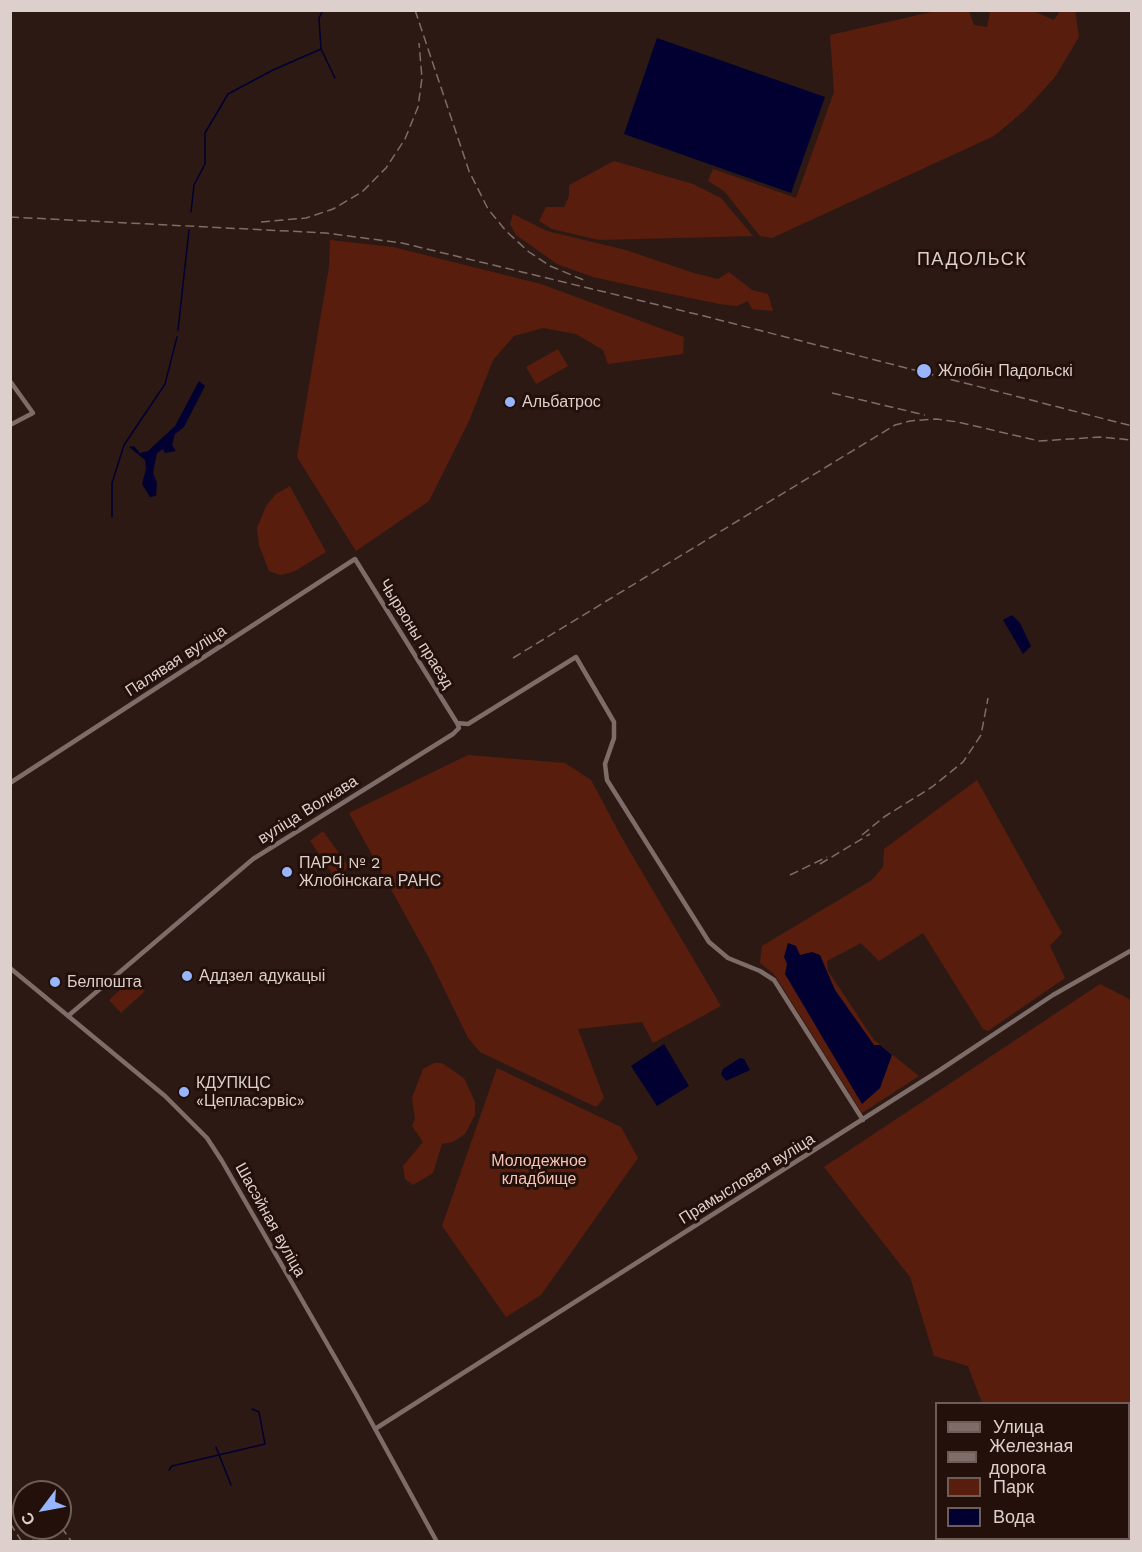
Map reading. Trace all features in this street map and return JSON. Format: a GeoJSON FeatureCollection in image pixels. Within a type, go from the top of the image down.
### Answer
{"type":"FeatureCollection","features":[{"type":"Feature","properties":{"kind":"street"},"geometry":{"type":"LineString","coordinates":[[10,381],[33,413],[10,425]]}},
{"type":"Feature","properties":{"kind":"street","name":"Чырвоны праезд"},"geometry":{"type":"LineString","coordinates":[[355,559],[457,723]]}},
{"type":"Feature","properties":{"kind":"street","name":"Палявая вуліца"},"geometry":{"type":"LineString","coordinates":[[10,783],[355,559]]}},
{"type":"Feature","properties":{"kind":"street","name":"вуліца Волкава"},"geometry":{"type":"LineString","coordinates":[[68,1016],[253,859],[453,734],[459,728],[457,723],[468,724],[576,657],[614,722],[614,738],[605,764],[607,780],[710,942],[728,958],[760,971],[774,980],[863,1120]]}},
{"type":"Feature","properties":{"kind":"street","name":"Прамысловая вуліца"},"geometry":{"type":"LineString","coordinates":[[375,1429],[863,1120],[1053,995],[1131,950]]}},
{"type":"Feature","properties":{"kind":"street","name":"Шасэйная вуліца"},"geometry":{"type":"LineString","coordinates":[[10,968],[173,1103],[207,1138],[375,1429],[437,1542]]}},
{"type":"Feature","properties":{"kind":"green space"},"geometry":{"type":"Polygon","coordinates":[[[936,11],[969,11],[974,25],[987,27],[990,11],[1033,11],[1054,20],[1060,11],[1075,11],[1079,37],[1055,77],[1025,110],[994,136],[772,238],[760,236],[724,191],[708,181],[713,169],[796,198],[834,92],[830,35],[936,11]]]}},
{"type":"Feature","properties":{"kind":"green space"},"geometry":{"type":"Polygon","coordinates":[[[614,161],[693,184],[721,198],[753,236],[599,240],[552,229],[539,221],[546,207],[564,207],[569,196],[569,185],[614,161]]]}},
{"type":"Feature","properties":{"kind":"green space"},"geometry":{"type":"Polygon","coordinates":[[[513,214],[547,231],[626,250],[694,273],[718,279],[729,272],[752,290],[768,294],[773,311],[752,309],[748,301],[737,306],[719,304],[647,289],[593,277],[557,264],[516,235],[510,224],[513,214]]]}},
{"type":"Feature","properties":{"kind":"green space"},"geometry":{"type":"Polygon","coordinates":[[[330,240],[393,247],[541,284],[684,337],[683,354],[608,364],[603,350],[576,334],[543,328],[514,336],[493,360],[469,421],[429,501],[356,551],[297,457],[329,267],[330,240]]]}},
{"type":"Feature","properties":{"kind":"green space"},"geometry":{"type":"Polygon","coordinates":[[[558,349],[568,366],[536,384],[526,367],[558,349]]]}},
{"type":"Feature","properties":{"kind":"green space"},"geometry":{"type":"Polygon","coordinates":[[[290,486],[326,552],[295,571],[281,575],[269,571],[259,545],[257,528],[266,506],[276,494],[290,486]]]}},
{"type":"Feature","properties":{"kind":"green space"},"geometry":{"type":"Polygon","coordinates":[[[468,755],[565,763],[591,780],[622,838],[721,1006],[653,1043],[642,1022],[578,1029],[604,1098],[596,1107],[480,1052],[468,1038],[430,960],[349,813],[468,755]]]}},
{"type":"Feature","properties":{"kind":"green space"},"geometry":{"type":"Polygon","coordinates":[[[977,780],[1062,933],[1050,946],[1065,978],[988,1031],[983,1029],[923,933],[879,961],[861,943],[827,961],[828,971],[874,1040],[919,1076],[862,1113],[774,974],[760,963],[762,946],[872,880],[883,867],[884,849],[977,780]]]}},
{"type":"Feature","properties":{"kind":"green space"},"geometry":{"type":"Polygon","coordinates":[[[323,831],[349,867],[335,877],[310,841],[323,831]]]}},
{"type":"Feature","properties":{"kind":"green space"},"geometry":{"type":"Polygon","coordinates":[[[133,978],[145,991],[121,1013],[109,1000],[133,978]]]}},
{"type":"Feature","properties":{"kind":"green space"},"geometry":{"type":"Polygon","coordinates":[[[1100,984],[1131,1000],[1131,1541],[1030,1540],[1130,1540],[1130,1402],[982,1402],[968,1366],[934,1356],[910,1277],[824,1167],[1100,984]]]}},
{"type":"Feature","properties":{"kind":"green space"},"geometry":{"type":"Polygon","coordinates":[[[434,1063],[442,1063],[464,1078],[475,1102],[475,1115],[465,1134],[453,1142],[442,1144],[433,1173],[413,1185],[405,1179],[403,1166],[423,1142],[412,1126],[415,1119],[412,1098],[423,1069],[434,1063]]]}},
{"type":"Feature","properties":{"kind":"green space","name":"Молодежное кладбище"},"geometry":{"type":"Polygon","coordinates":[[[497,1068],[621,1127],[638,1158],[541,1295],[506,1317],[442,1226],[497,1068]]]}},
{"type":"Feature","properties":{"kind":"water"},"geometry":{"type":"Polygon","coordinates":[[[657,38],[825,97],[791,193],[624,134],[657,38]]]}},
{"type":"Feature","properties":{"kind":"water"},"geometry":{"type":"Polygon","coordinates":[[[199,381],[205,386],[184,427],[175,434],[172,445],[176,451],[165,453],[163,449],[157,453],[153,473],[157,483],[156,496],[150,497],[142,484],[146,469],[145,460],[129,447],[134,446],[140,453],[148,451],[175,426],[199,381]]]}},
{"type":"Feature","properties":{"kind":"water"},"geometry":{"type":"Polygon","coordinates":[[[1012,615],[1020,623],[1031,646],[1023,654],[1003,620],[1012,615]]]}},
{"type":"Feature","properties":{"kind":"water"},"geometry":{"type":"Polygon","coordinates":[[[788,943],[796,946],[800,955],[812,952],[820,955],[835,990],[874,1045],[880,1045],[892,1055],[880,1088],[862,1104],[785,974],[787,964],[784,957],[788,943]]]}},
{"type":"Feature","properties":{"kind":"water"},"geometry":{"type":"Polygon","coordinates":[[[664,1044],[689,1086],[657,1106],[631,1066],[664,1044]]]}},
{"type":"Feature","properties":{"kind":"water"},"geometry":{"type":"Polygon","coordinates":[[[740,1058],[744,1059],[750,1070],[726,1081],[721,1074],[723,1069],[740,1058]]]}},
{"type":"Feature","properties":{"kind":"waterway"},"geometry":{"type":"LineString","coordinates":[[323,10],[319,18],[321,49],[335,78]]}},
{"type":"Feature","properties":{"kind":"waterway"},"geometry":{"type":"LineString","coordinates":[[191,212],[194,185],[205,164],[205,133],[228,94],[273,70],[321,49]]}},
{"type":"Feature","properties":{"kind":"waterway"},"geometry":{"type":"LineString","coordinates":[[178,330],[189,230]]}},
{"type":"Feature","properties":{"kind":"waterway"},"geometry":{"type":"LineString","coordinates":[[112,517],[112,483],[124,445],[165,384],[177,337]]}},
{"type":"Feature","properties":{"kind":"waterway"},"geometry":{"type":"LineString","coordinates":[[169,1470],[172,1466],[265,1444],[259,1412],[252,1409]]}},
{"type":"Feature","properties":{"kind":"waterway"},"geometry":{"type":"LineString","coordinates":[[216,1447],[231,1485]]}},
{"type":"Feature","properties":{"kind":"railway"},"geometry":{"type":"LineString","coordinates":[[415,10],[469,171],[488,209],[506,231],[529,252],[550,266],[586,281]]}},
{"type":"Feature","properties":{"kind":"railway"},"geometry":{"type":"LineString","coordinates":[[261,222],[306,218],[333,209],[362,192],[386,168],[405,139],[418,107],[422,78],[419,43]]}},
{"type":"Feature","properties":{"kind":"railway"},"geometry":{"type":"LineString","coordinates":[[10,217],[326,233],[402,243],[704,316],[1132,426]]}},
{"type":"Feature","properties":{"kind":"railway"},"geometry":{"type":"LineString","coordinates":[[832,393],[925,415]]}},
{"type":"Feature","properties":{"kind":"railway"},"geometry":{"type":"LineString","coordinates":[[513,658],[895,425],[936,419],[1039,441],[1100,437],[1132,440]]}},
{"type":"Feature","properties":{"kind":"railway"},"geometry":{"type":"LineString","coordinates":[[862,835],[884,817],[932,787],[963,762],[981,735],[988,698]]}},
{"type":"Feature","properties":{"kind":"railway"},"geometry":{"type":"LineString","coordinates":[[820,864],[870,834]]}},
{"type":"Feature","properties":{"kind":"railway"},"geometry":{"type":"LineString","coordinates":[[790,875],[827,857]]}},
{"type":"Feature","properties":{"kind":"railway"},"geometry":{"type":"LineString","coordinates":[[10,1523],[22,1542]]}},
{"type":"Feature","properties":{"kind":"place","name":"Жлобін Падольскі"},"geometry":{"type":"Point","coordinates":[924,371]}},
{"type":"Feature","properties":{"kind":"place","name":"Альбатрос"},"geometry":{"type":"Point","coordinates":[510,402]}},
{"type":"Feature","properties":{"kind":"place","name":"ПАРЧ № 2 Жлобінскага РАНС"},"geometry":{"type":"Point","coordinates":[287,872]}},
{"type":"Feature","properties":{"kind":"place","name":"Аддзел адукацыі"},"geometry":{"type":"Point","coordinates":[187,976]}},
{"type":"Feature","properties":{"kind":"place","name":"Белпошта"},"geometry":{"type":"Point","coordinates":[55,982]}},
{"type":"Feature","properties":{"kind":"place","name":"КДУПКЦС «Цепласэрвіс»"},"geometry":{"type":"Point","coordinates":[184,1092]}},
{"type":"Feature","properties":{"kind":"district","name":"ПАДОЛЬСК"},"geometry":{"type":"Point","coordinates":[972,260]}}]}
